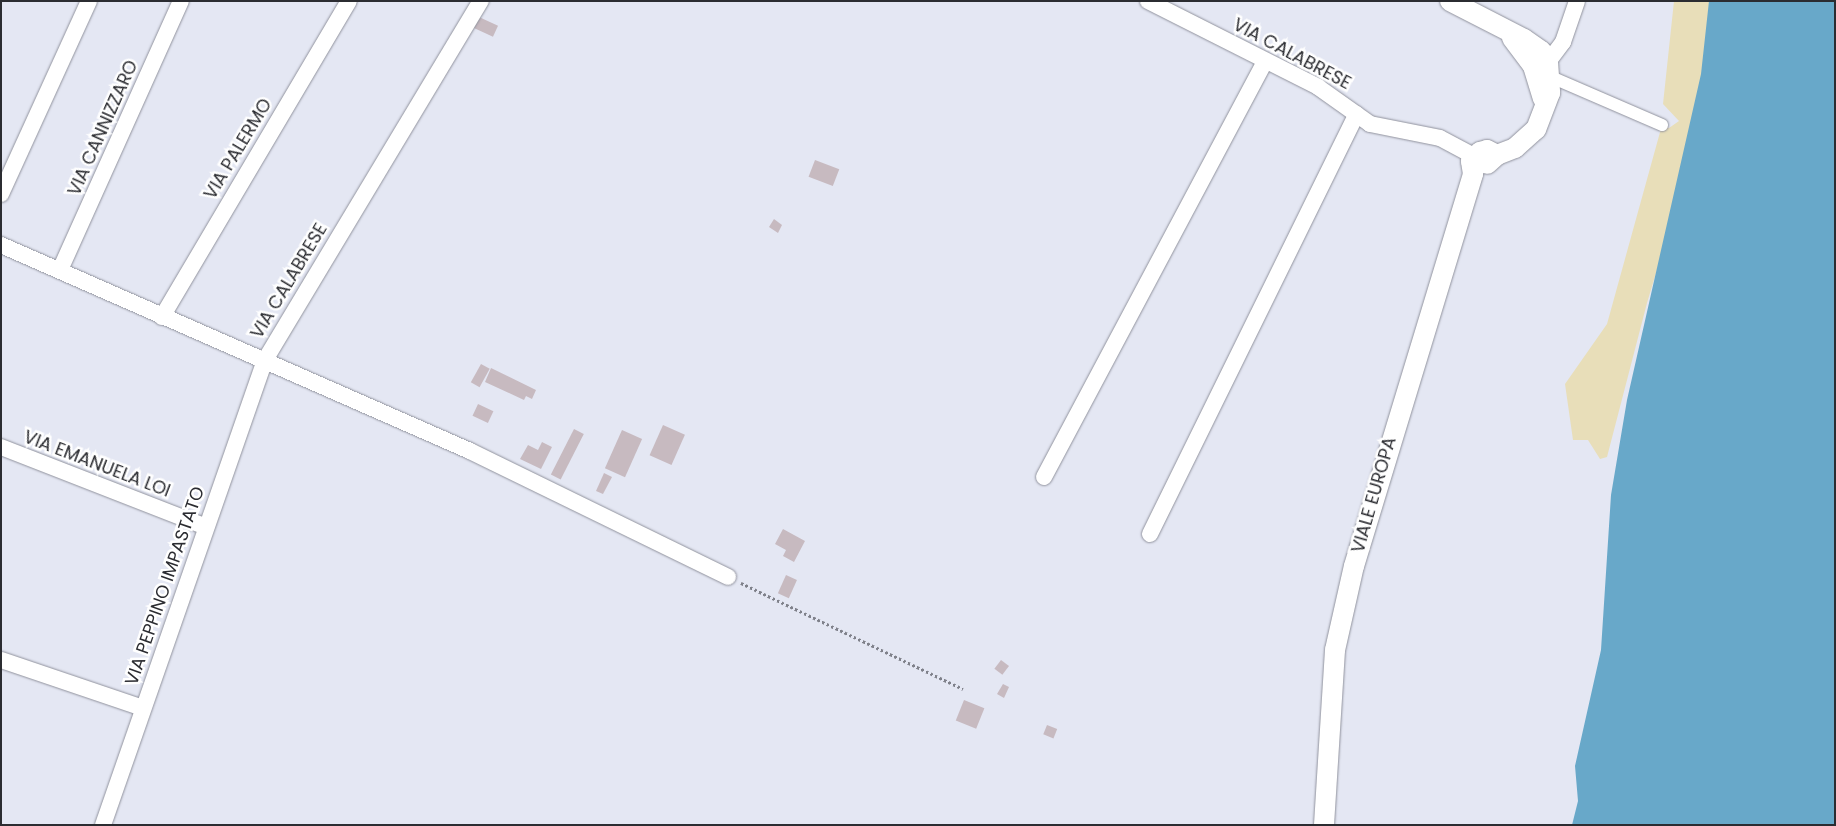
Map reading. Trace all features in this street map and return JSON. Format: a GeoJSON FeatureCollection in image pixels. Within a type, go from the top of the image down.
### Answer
{"type":"FeatureCollection","features":[{"type":"Feature","properties":{"kind":"street"},"geometry":{"type":"LineString","coordinates":[[1,194],[89,1]]}},
{"type":"Feature","properties":{"kind":"street","name":"VIA CANNIZZARO"},"geometry":{"type":"LineString","coordinates":[[60,270],[181,1]]}},
{"type":"Feature","properties":{"kind":"street","name":"VIA PALERMO"},"geometry":{"type":"LineString","coordinates":[[162,317],[349,1]]}},
{"type":"Feature","properties":{"kind":"street","name":"VIA CALABRESE"},"geometry":{"type":"LineString","coordinates":[[1,246],[264,360],[481,1]]}},
{"type":"Feature","properties":{"kind":"street","name":"VIA CALABRESE"},"geometry":{"type":"LineString","coordinates":[[1148,1],[1318,87],[1370,124],[1440,138],[1473,169]]}},
{"type":"Feature","properties":{"kind":"street"},"geometry":{"type":"LineString","coordinates":[[1450,1],[1505,29],[1541,52],[1550,70],[1662,125]]}},
{"type":"Feature","properties":{"kind":"street"},"geometry":{"type":"LineString","coordinates":[[1473,169],[1487,150],[1496,154],[1526,139],[1544,112],[1550,70],[1563,42],[1577,1]]}},
{"type":"Feature","properties":{"kind":"street"},"geometry":{"type":"LineString","coordinates":[[1505,29],[1539,80],[1544,112]]}},
{"type":"Feature","properties":{"kind":"street"},"geometry":{"type":"LineString","coordinates":[[1044,477],[1265,61]]}},
{"type":"Feature","properties":{"kind":"street"},"geometry":{"type":"LineString","coordinates":[[1150,534],[1357,114]]}},
{"type":"Feature","properties":{"kind":"street","name":"VIALE EUROPA"},"geometry":{"type":"LineString","coordinates":[[1324,825],[1335,650],[1352,576],[1473,169]]}},
{"type":"Feature","properties":{"kind":"street"},"geometry":{"type":"LineString","coordinates":[[264,360],[470,451],[728,577]]}},
{"type":"Feature","properties":{"kind":"street","name":"VIA PEPPINO IMPASTATO"},"geometry":{"type":"LineString","coordinates":[[102,825],[264,360]]}},
{"type":"Feature","properties":{"kind":"street","name":"VIA EMANUELA LOI"},"geometry":{"type":"LineString","coordinates":[[1,447],[206,528]]}},
{"type":"Feature","properties":{"kind":"street"},"geometry":{"type":"LineString","coordinates":[[1,660],[143,708]]}},
{"type":"Feature","properties":{"kind":"path"},"geometry":{"type":"LineString","coordinates":[[728,577],[963,689]]}},
{"type":"Feature","properties":{"kind":"sand"},"geometry":{"type":"Polygon","coordinates":[[[1674,1],[1715,1],[1716,73],[1647,303],[1607,457],[1600,459],[1588,440],[1573,440],[1565,384],[1607,324],[1662,125],[1669,128],[1679,121],[1663,104],[1674,1]]]}},
{"type":"Feature","properties":{"kind":"water"},"geometry":{"type":"Polygon","coordinates":[[[1709,1],[1835,1],[1835,825],[1572,825],[1578,801],[1575,766],[1601,650],[1611,495],[1627,400],[1701,74],[1709,1]]]}},
{"type":"Feature","properties":{"kind":"building"},"geometry":{"type":"Polygon","coordinates":[[[479,17],[498,26],[493,37],[474,28],[479,17]]]}},
{"type":"Feature","properties":{"kind":"building"},"geometry":{"type":"Polygon","coordinates":[[[815,160],[839,169],[833,186],[809,177],[815,160]]]}},
{"type":"Feature","properties":{"kind":"building"},"geometry":{"type":"Polygon","coordinates":[[[774,219],[782,225],[778,233],[769,227],[774,219]]]}},
{"type":"Feature","properties":{"kind":"building"},"geometry":{"type":"Polygon","coordinates":[[[481,364],[490,369],[480,387],[471,382],[481,364]]]}},
{"type":"Feature","properties":{"kind":"building"},"geometry":{"type":"Polygon","coordinates":[[[491,368],[536,390],[532,399],[526,396],[524,400],[485,382],[491,368]]]}},
{"type":"Feature","properties":{"kind":"building"},"geometry":{"type":"Polygon","coordinates":[[[478,404],[493,411],[488,423],[473,416],[478,404]]]}},
{"type":"Feature","properties":{"kind":"building"},"geometry":{"type":"Polygon","coordinates":[[[663,425],[685,435],[672,465],[650,455],[663,425]]]}},
{"type":"Feature","properties":{"kind":"building"},"geometry":{"type":"Polygon","coordinates":[[[574,429],[584,434],[561,479],[551,474],[574,429]]]}},
{"type":"Feature","properties":{"kind":"building"},"geometry":{"type":"Polygon","coordinates":[[[622,430],[642,439],[625,477],[605,468],[622,430]]]}},
{"type":"Feature","properties":{"kind":"building"},"geometry":{"type":"Polygon","coordinates":[[[542,442],[552,447],[541,469],[520,459],[528,445],[538,450],[542,442]]]}},
{"type":"Feature","properties":{"kind":"building"},"geometry":{"type":"Polygon","coordinates":[[[604,473],[612,477],[603,494],[596,491],[604,473]]]}},
{"type":"Feature","properties":{"kind":"building"},"geometry":{"type":"Polygon","coordinates":[[[783,529],[805,541],[794,562],[783,556],[786,550],[775,544],[783,529]]]}},
{"type":"Feature","properties":{"kind":"building"},"geometry":{"type":"Polygon","coordinates":[[[786,575],[797,580],[789,598],[778,593],[786,575]]]}},
{"type":"Feature","properties":{"kind":"building"},"geometry":{"type":"Polygon","coordinates":[[[1001,660],[1009,666],[1002,675],[994,669],[1001,660]]]}},
{"type":"Feature","properties":{"kind":"building"},"geometry":{"type":"Polygon","coordinates":[[[1003,684],[1009,687],[1004,698],[997,694],[1003,684]]]}},
{"type":"Feature","properties":{"kind":"building"},"geometry":{"type":"Polygon","coordinates":[[[964,700],[984,708],[976,729],[956,720],[964,700]]]}},
{"type":"Feature","properties":{"kind":"building"},"geometry":{"type":"Polygon","coordinates":[[[1047,725],[1057,729],[1053,738],[1043,734],[1047,725]]]}}]}
